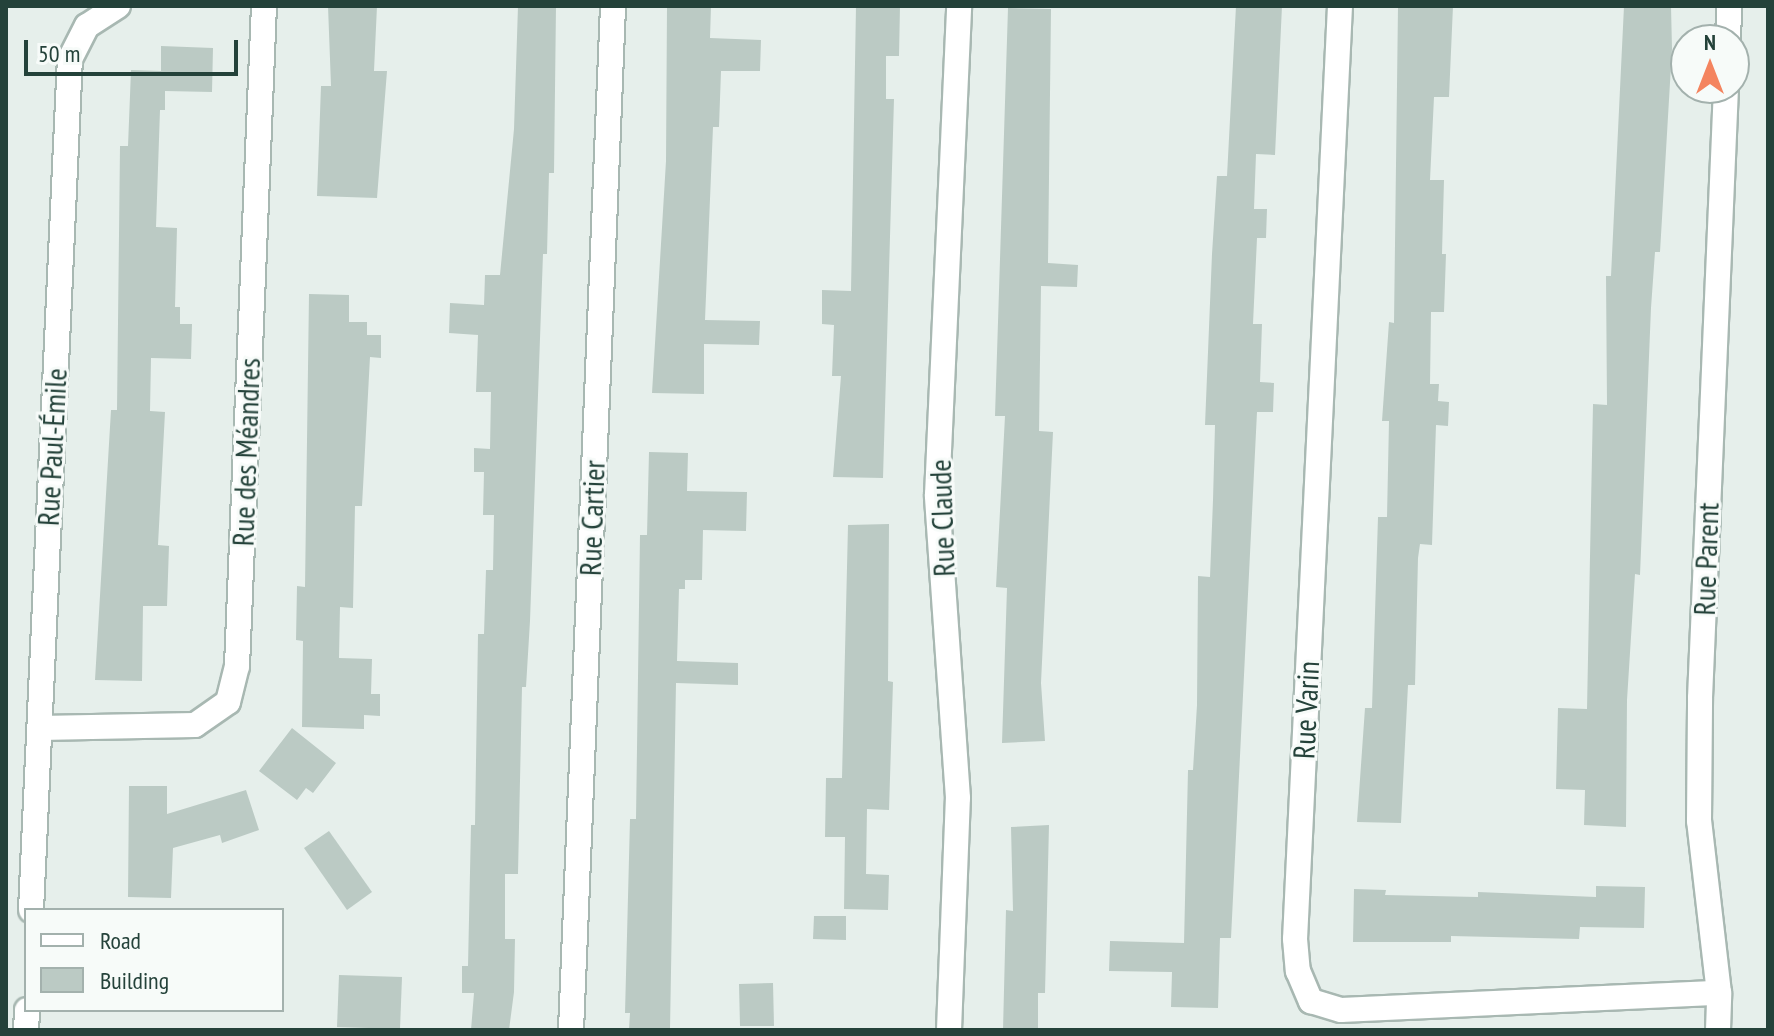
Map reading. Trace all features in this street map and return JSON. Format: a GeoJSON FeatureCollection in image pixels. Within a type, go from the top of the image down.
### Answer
{"type":"FeatureCollection","features":[{"type":"Feature","properties":{"kind":"street","name":"Rue Paul-Émile"},"geometry":{"type":"LineString","coordinates":[[31,908],[70,59],[87,26],[118,6]]}},
{"type":"Feature","properties":{"kind":"street","name":"Rue des Méandres"},"geometry":{"type":"LineString","coordinates":[[40,728],[195,725],[228,702],[237,666],[264,6]]}},
{"type":"Feature","properties":{"kind":"street","name":"Rue Cartier"},"geometry":{"type":"LineString","coordinates":[[571,1030],[613,6]]}},
{"type":"Feature","properties":{"kind":"street","name":"Rue Claude"},"geometry":{"type":"LineString","coordinates":[[949,1030],[958,798],[937,495],[959,6]]}},
{"type":"Feature","properties":{"kind":"street","name":"Rue Varin"},"geometry":{"type":"LineString","coordinates":[[1340,6],[1295,923],[1298,971],[1311,1001],[1341,1010],[1719,993]]}},
{"type":"Feature","properties":{"kind":"street","name":"Rue Parent"},"geometry":{"type":"LineString","coordinates":[[1718,1030],[1719,993],[1699,821],[1699,760],[1725,104]]}},
{"type":"Feature","properties":{"kind":"building"},"geometry":{"type":"Polygon","coordinates":[[[328,6],[377,6],[374,71],[387,71],[377,198],[317,196],[321,86],[331,86],[328,6]]]}},
{"type":"Feature","properties":{"kind":"building"},"geometry":{"type":"Polygon","coordinates":[[[518,6],[556,6],[554,173],[549,173],[547,254],[543,254],[530,621],[526,687],[522,687],[518,874],[505,874],[505,939],[515,939],[514,992],[509,1030],[471,1030],[474,993],[462,993],[462,966],[468,966],[471,825],[475,825],[478,634],[484,634],[486,570],[493,570],[494,515],[483,515],[484,472],[474,472],[474,448],[490,449],[491,392],[476,392],[478,335],[449,333],[450,303],[484,305],[485,275],[500,275],[514,129],[518,6]]]}},
{"type":"Feature","properties":{"kind":"building"},"geometry":{"type":"Polygon","coordinates":[[[667,6],[711,6],[710,38],[761,40],[760,71],[721,71],[719,127],[713,127],[705,320],[760,321],[759,345],[704,344],[704,394],[652,393],[666,161],[667,6]]]}},
{"type":"Feature","properties":{"kind":"building"},"geometry":{"type":"Polygon","coordinates":[[[856,6],[900,6],[899,56],[886,56],[886,99],[894,99],[883,478],[833,477],[841,376],[832,376],[834,325],[822,324],[822,290],[851,291],[856,6]]]}},
{"type":"Feature","properties":{"kind":"building"},"geometry":{"type":"Polygon","coordinates":[[[1236,6],[1282,6],[1275,155],[1256,154],[1254,209],[1267,209],[1266,238],[1257,238],[1253,324],[1262,324],[1260,382],[1274,383],[1273,412],[1257,412],[1231,938],[1220,938],[1218,1008],[1171,1007],[1172,972],[1109,971],[1110,941],[1184,943],[1188,770],[1193,770],[1197,705],[1198,576],[1210,577],[1215,425],[1205,425],[1212,254],[1217,176],[1227,176],[1236,6]]]}},
{"type":"Feature","properties":{"kind":"building"},"geometry":{"type":"Polygon","coordinates":[[[1398,6],[1453,6],[1449,97],[1434,97],[1430,180],[1444,180],[1442,254],[1446,254],[1444,312],[1431,312],[1430,384],[1439,384],[1438,401],[1449,402],[1448,426],[1436,425],[1432,545],[1420,544],[1418,558],[1415,685],[1408,685],[1401,823],[1357,822],[1365,708],[1372,708],[1378,517],[1387,517],[1389,421],[1382,421],[1389,322],[1394,323],[1398,6]]]}},
{"type":"Feature","properties":{"kind":"building"},"geometry":{"type":"Polygon","coordinates":[[[1624,6],[1671,6],[1670,83],[1660,252],[1655,252],[1651,308],[1640,575],[1635,574],[1627,700],[1626,827],[1584,825],[1585,790],[1556,789],[1558,708],[1587,709],[1593,404],[1607,405],[1606,276],[1611,276],[1624,6]]]}},
{"type":"Feature","properties":{"kind":"building"},"geometry":{"type":"Polygon","coordinates":[[[1008,8],[1051,9],[1048,263],[1078,265],[1077,287],[1041,286],[1039,431],[1053,432],[1041,683],[1045,741],[1002,743],[1007,588],[996,587],[1005,416],[995,416],[1008,8]]]}},
{"type":"Feature","properties":{"kind":"building"},"geometry":{"type":"Polygon","coordinates":[[[161,46],[213,48],[212,92],[165,91],[165,110],[160,110],[156,227],[177,228],[175,307],[180,307],[180,324],[192,324],[191,359],[151,358],[150,411],[165,412],[158,545],[169,546],[167,606],[143,606],[142,681],[95,680],[111,410],[117,410],[120,146],[128,146],[131,70],[161,71],[161,46]]]}},
{"type":"Feature","properties":{"kind":"building"},"geometry":{"type":"Polygon","coordinates":[[[309,294],[349,295],[349,322],[367,322],[367,335],[381,335],[381,358],[370,357],[362,506],[355,506],[353,608],[340,607],[339,658],[372,659],[371,694],[380,694],[380,716],[364,715],[364,729],[302,727],[303,641],[296,640],[297,586],[305,587],[309,294]]]}},
{"type":"Feature","properties":{"kind":"building"},"geometry":{"type":"Polygon","coordinates":[[[649,452],[688,453],[687,491],[747,492],[746,531],[703,530],[702,580],[685,580],[685,589],[679,589],[677,661],[738,663],[738,685],[676,683],[670,1030],[629,1030],[630,1013],[625,1013],[630,819],[636,819],[640,535],[647,535],[649,452]]]}},
{"type":"Feature","properties":{"kind":"building"},"geometry":{"type":"Polygon","coordinates":[[[889,524],[888,681],[893,682],[889,810],[867,809],[866,874],[889,875],[888,910],[844,909],[845,837],[825,837],[826,778],[842,778],[848,525],[889,524]]]}},
{"type":"Feature","properties":{"kind":"building"},"geometry":{"type":"Polygon","coordinates":[[[292,728],[336,763],[313,793],[306,788],[297,800],[259,771],[292,728]]]}},
{"type":"Feature","properties":{"kind":"building"},"geometry":{"type":"Polygon","coordinates":[[[129,786],[167,786],[167,814],[246,790],[259,830],[222,843],[220,835],[173,848],[171,898],[128,897],[129,786]]]}},
{"type":"Feature","properties":{"kind":"building"},"geometry":{"type":"Polygon","coordinates":[[[1049,825],[1045,993],[1038,993],[1038,1030],[1003,1030],[1006,910],[1013,911],[1011,827],[1049,825]]]}},
{"type":"Feature","properties":{"kind":"building"},"geometry":{"type":"Polygon","coordinates":[[[329,831],[372,892],[347,910],[304,848],[329,831]]]}},
{"type":"Feature","properties":{"kind":"building"},"geometry":{"type":"Polygon","coordinates":[[[1596,886],[1645,887],[1644,928],[1580,927],[1579,939],[1451,936],[1451,942],[1353,942],[1354,889],[1386,890],[1385,895],[1478,897],[1478,892],[1596,897],[1596,886]]]}},
{"type":"Feature","properties":{"kind":"building"},"geometry":{"type":"Polygon","coordinates":[[[814,916],[846,916],[846,940],[813,939],[814,916]]]}},
{"type":"Feature","properties":{"kind":"building"},"geometry":{"type":"Polygon","coordinates":[[[339,975],[402,977],[400,1029],[337,1027],[339,975]]]}},
{"type":"Feature","properties":{"kind":"building"},"geometry":{"type":"Polygon","coordinates":[[[773,983],[774,1026],[740,1026],[739,984],[773,983]]]}}]}
